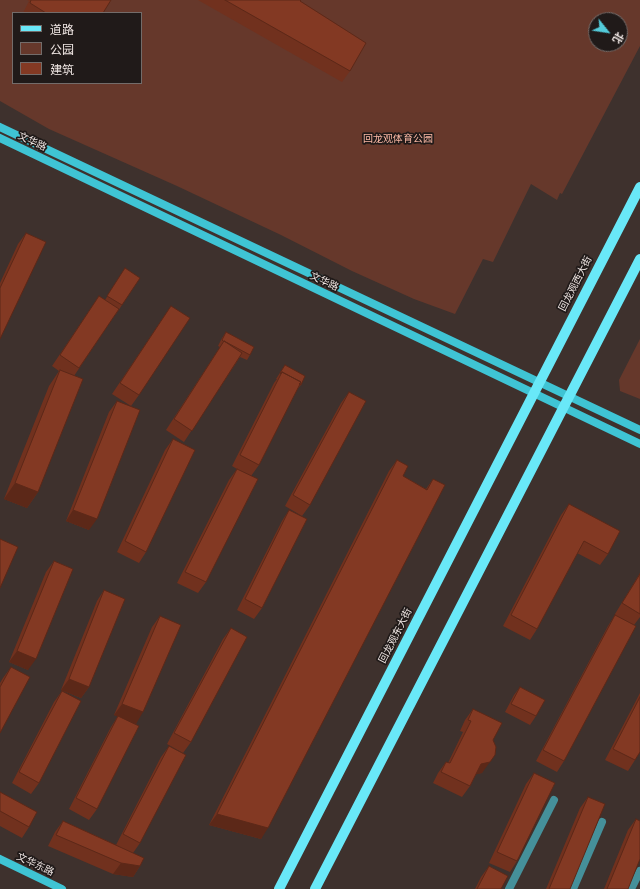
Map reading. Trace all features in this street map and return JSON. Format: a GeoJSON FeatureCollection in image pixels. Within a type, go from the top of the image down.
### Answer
{"type":"FeatureCollection","features":[{"type":"Feature","properties":{"kind":"main road","name":"回龙观西大街"},"geometry":{"type":"LineString","coordinates":[[534,393],[640,187]]}},
{"type":"Feature","properties":{"kind":"main road"},"geometry":{"type":"LineString","coordinates":[[315,889],[640,259]]}},
{"type":"Feature","properties":{"kind":"main road","name":"回龙观东大街"},"geometry":{"type":"LineString","coordinates":[[279,889],[534,393]]}},
{"type":"Feature","properties":{"kind":"street","name":"文华路"},"geometry":{"type":"LineString","coordinates":[[0,126],[640,430]]}},
{"type":"Feature","properties":{"kind":"street","name":"文华路"},"geometry":{"type":"LineString","coordinates":[[0,138],[640,444]]}},
{"type":"Feature","properties":{"kind":"street"},"geometry":{"type":"LineString","coordinates":[[509,889],[554,800]]}},
{"type":"Feature","properties":{"kind":"street"},"geometry":{"type":"LineString","coordinates":[[573,889],[602,822]]}},
{"type":"Feature","properties":{"kind":"street","name":"文华东路"},"geometry":{"type":"LineString","coordinates":[[0,859],[62,889]]}},
{"type":"Feature","properties":{"kind":"street"},"geometry":{"type":"LineString","coordinates":[[631,889],[640,871]]}},
{"type":"Feature","properties":{"kind":"green space","name":"回龙观体育公园"},"geometry":{"type":"Polygon","coordinates":[[[0,0],[640,0],[640,46],[562,194],[560,193],[557,200],[531,184],[493,262],[483,259],[455,314],[414,299],[352,271],[281,235],[177,186],[49,129],[0,101],[0,0]]]}},
{"type":"Feature","properties":{"kind":"green space"},"geometry":{"type":"Polygon","coordinates":[[[640,339],[640,399],[620,391],[619,380],[640,339]]]}},
{"type":"Feature","properties":{"kind":"building"},"geometry":{"type":"Polygon","coordinates":[[[31,0],[111,0],[104,12],[44,12],[30,3],[31,0]]]}},
{"type":"Feature","properties":{"kind":"building"},"geometry":{"type":"Polygon","coordinates":[[[225,0],[301,0],[300,1],[366,43],[350,71],[225,0]]]}},
{"type":"Feature","properties":{"kind":"building"},"geometry":{"type":"Polygon","coordinates":[[[26,233],[46,242],[0,339],[0,288],[26,233]]]}},
{"type":"Feature","properties":{"kind":"building"},"geometry":{"type":"Polygon","coordinates":[[[125,268],[140,278],[122,305],[107,296],[125,268]]]}},
{"type":"Feature","properties":{"kind":"building"},"geometry":{"type":"Polygon","coordinates":[[[99,296],[119,309],[79,368],[60,355],[99,296]]]}},
{"type":"Feature","properties":{"kind":"building"},"geometry":{"type":"Polygon","coordinates":[[[171,306],[190,318],[139,395],[120,383],[171,306]]]}},
{"type":"Feature","properties":{"kind":"building"},"geometry":{"type":"Polygon","coordinates":[[[226,332],[254,347],[250,355],[224,342],[222,340],[226,332]]]}},
{"type":"Feature","properties":{"kind":"building"},"geometry":{"type":"Polygon","coordinates":[[[224,341],[242,353],[192,431],[174,419],[224,341]]]}},
{"type":"Feature","properties":{"kind":"building"},"geometry":{"type":"Polygon","coordinates":[[[285,365],[305,376],[301,385],[299,384],[301,382],[282,372],[281,374],[280,373],[285,365]]]}},
{"type":"Feature","properties":{"kind":"building"},"geometry":{"type":"Polygon","coordinates":[[[60,370],[83,379],[38,492],[15,483],[60,370]]]}},
{"type":"Feature","properties":{"kind":"building"},"geometry":{"type":"Polygon","coordinates":[[[282,372],[301,382],[259,465],[240,455],[282,372]]]}},
{"type":"Feature","properties":{"kind":"building"},"geometry":{"type":"Polygon","coordinates":[[[349,392],[366,401],[310,505],[293,495],[349,392]]]}},
{"type":"Feature","properties":{"kind":"building"},"geometry":{"type":"Polygon","coordinates":[[[117,401],[140,410],[97,519],[73,510],[117,401]]]}},
{"type":"Feature","properties":{"kind":"building"},"geometry":{"type":"Polygon","coordinates":[[[173,439],[195,450],[146,552],[125,541],[173,439]]]}},
{"type":"Feature","properties":{"kind":"building"},"geometry":{"type":"Polygon","coordinates":[[[397,460],[408,466],[403,476],[427,490],[433,479],[445,485],[268,828],[217,814],[397,460]]]}},
{"type":"Feature","properties":{"kind":"building"},"geometry":{"type":"Polygon","coordinates":[[[237,469],[258,479],[206,582],[185,572],[237,469]]]}},
{"type":"Feature","properties":{"kind":"building"},"geometry":{"type":"Polygon","coordinates":[[[569,504],[620,531],[608,554],[584,541],[537,629],[511,615],[569,504]]]}},
{"type":"Feature","properties":{"kind":"building"},"geometry":{"type":"Polygon","coordinates":[[[289,510],[307,519],[262,608],[245,599],[289,510]]]}},
{"type":"Feature","properties":{"kind":"building"},"geometry":{"type":"Polygon","coordinates":[[[0,539],[18,547],[0,588],[0,539]]]}},
{"type":"Feature","properties":{"kind":"building"},"geometry":{"type":"Polygon","coordinates":[[[54,561],[73,569],[36,659],[17,651],[54,561]]]}},
{"type":"Feature","properties":{"kind":"building"},"geometry":{"type":"Polygon","coordinates":[[[640,574],[640,614],[622,603],[640,574]]]}},
{"type":"Feature","properties":{"kind":"building"},"geometry":{"type":"Polygon","coordinates":[[[104,590],[125,599],[89,687],[69,679],[104,590]]]}},
{"type":"Feature","properties":{"kind":"building"},"geometry":{"type":"Polygon","coordinates":[[[615,615],[636,626],[564,761],[543,750],[615,615]]]}},
{"type":"Feature","properties":{"kind":"building"},"geometry":{"type":"Polygon","coordinates":[[[160,616],[181,625],[143,712],[122,704],[160,616]]]}},
{"type":"Feature","properties":{"kind":"building"},"geometry":{"type":"Polygon","coordinates":[[[231,628],[247,637],[191,742],[174,733],[231,628]]]}},
{"type":"Feature","properties":{"kind":"building"},"geometry":{"type":"Polygon","coordinates":[[[11,667],[30,677],[0,733],[0,687],[11,667]]]}},
{"type":"Feature","properties":{"kind":"building"},"geometry":{"type":"Polygon","coordinates":[[[520,687],[545,700],[536,716],[511,704],[520,687]]]}},
{"type":"Feature","properties":{"kind":"building"},"geometry":{"type":"Polygon","coordinates":[[[62,691],[81,701],[39,783],[19,772],[62,691]]]}},
{"type":"Feature","properties":{"kind":"building"},"geometry":{"type":"Polygon","coordinates":[[[640,697],[640,752],[635,760],[613,749],[640,697]]]}},
{"type":"Feature","properties":{"kind":"building"},"geometry":{"type":"Polygon","coordinates":[[[473,709],[502,723],[493,740],[496,747],[495,755],[490,762],[481,764],[470,786],[441,772],[446,762],[450,763],[471,721],[468,720],[473,709]]]}},
{"type":"Feature","properties":{"kind":"building"},"geometry":{"type":"Polygon","coordinates":[[[118,716],[139,726],[97,809],[76,798],[118,716]]]}},
{"type":"Feature","properties":{"kind":"building"},"geometry":{"type":"Polygon","coordinates":[[[169,746],[186,755],[140,843],[123,834],[169,746]]]}},
{"type":"Feature","properties":{"kind":"building"},"geometry":{"type":"Polygon","coordinates":[[[534,773],[555,783],[517,861],[497,852],[534,773]]]}},
{"type":"Feature","properties":{"kind":"building"},"geometry":{"type":"Polygon","coordinates":[[[0,792],[37,812],[29,827],[0,811],[0,792]]]}},
{"type":"Feature","properties":{"kind":"building"},"geometry":{"type":"Polygon","coordinates":[[[588,797],[605,804],[570,889],[549,889],[588,797]]]}},
{"type":"Feature","properties":{"kind":"building"},"geometry":{"type":"Polygon","coordinates":[[[636,819],[640,821],[640,859],[628,889],[607,889],[636,819]]]}},
{"type":"Feature","properties":{"kind":"building"},"geometry":{"type":"Polygon","coordinates":[[[63,821],[144,858],[140,866],[121,863],[56,835],[63,821]]]}},
{"type":"Feature","properties":{"kind":"building"},"geometry":{"type":"Polygon","coordinates":[[[489,866],[508,876],[501,889],[477,889],[489,866]]]}}]}
